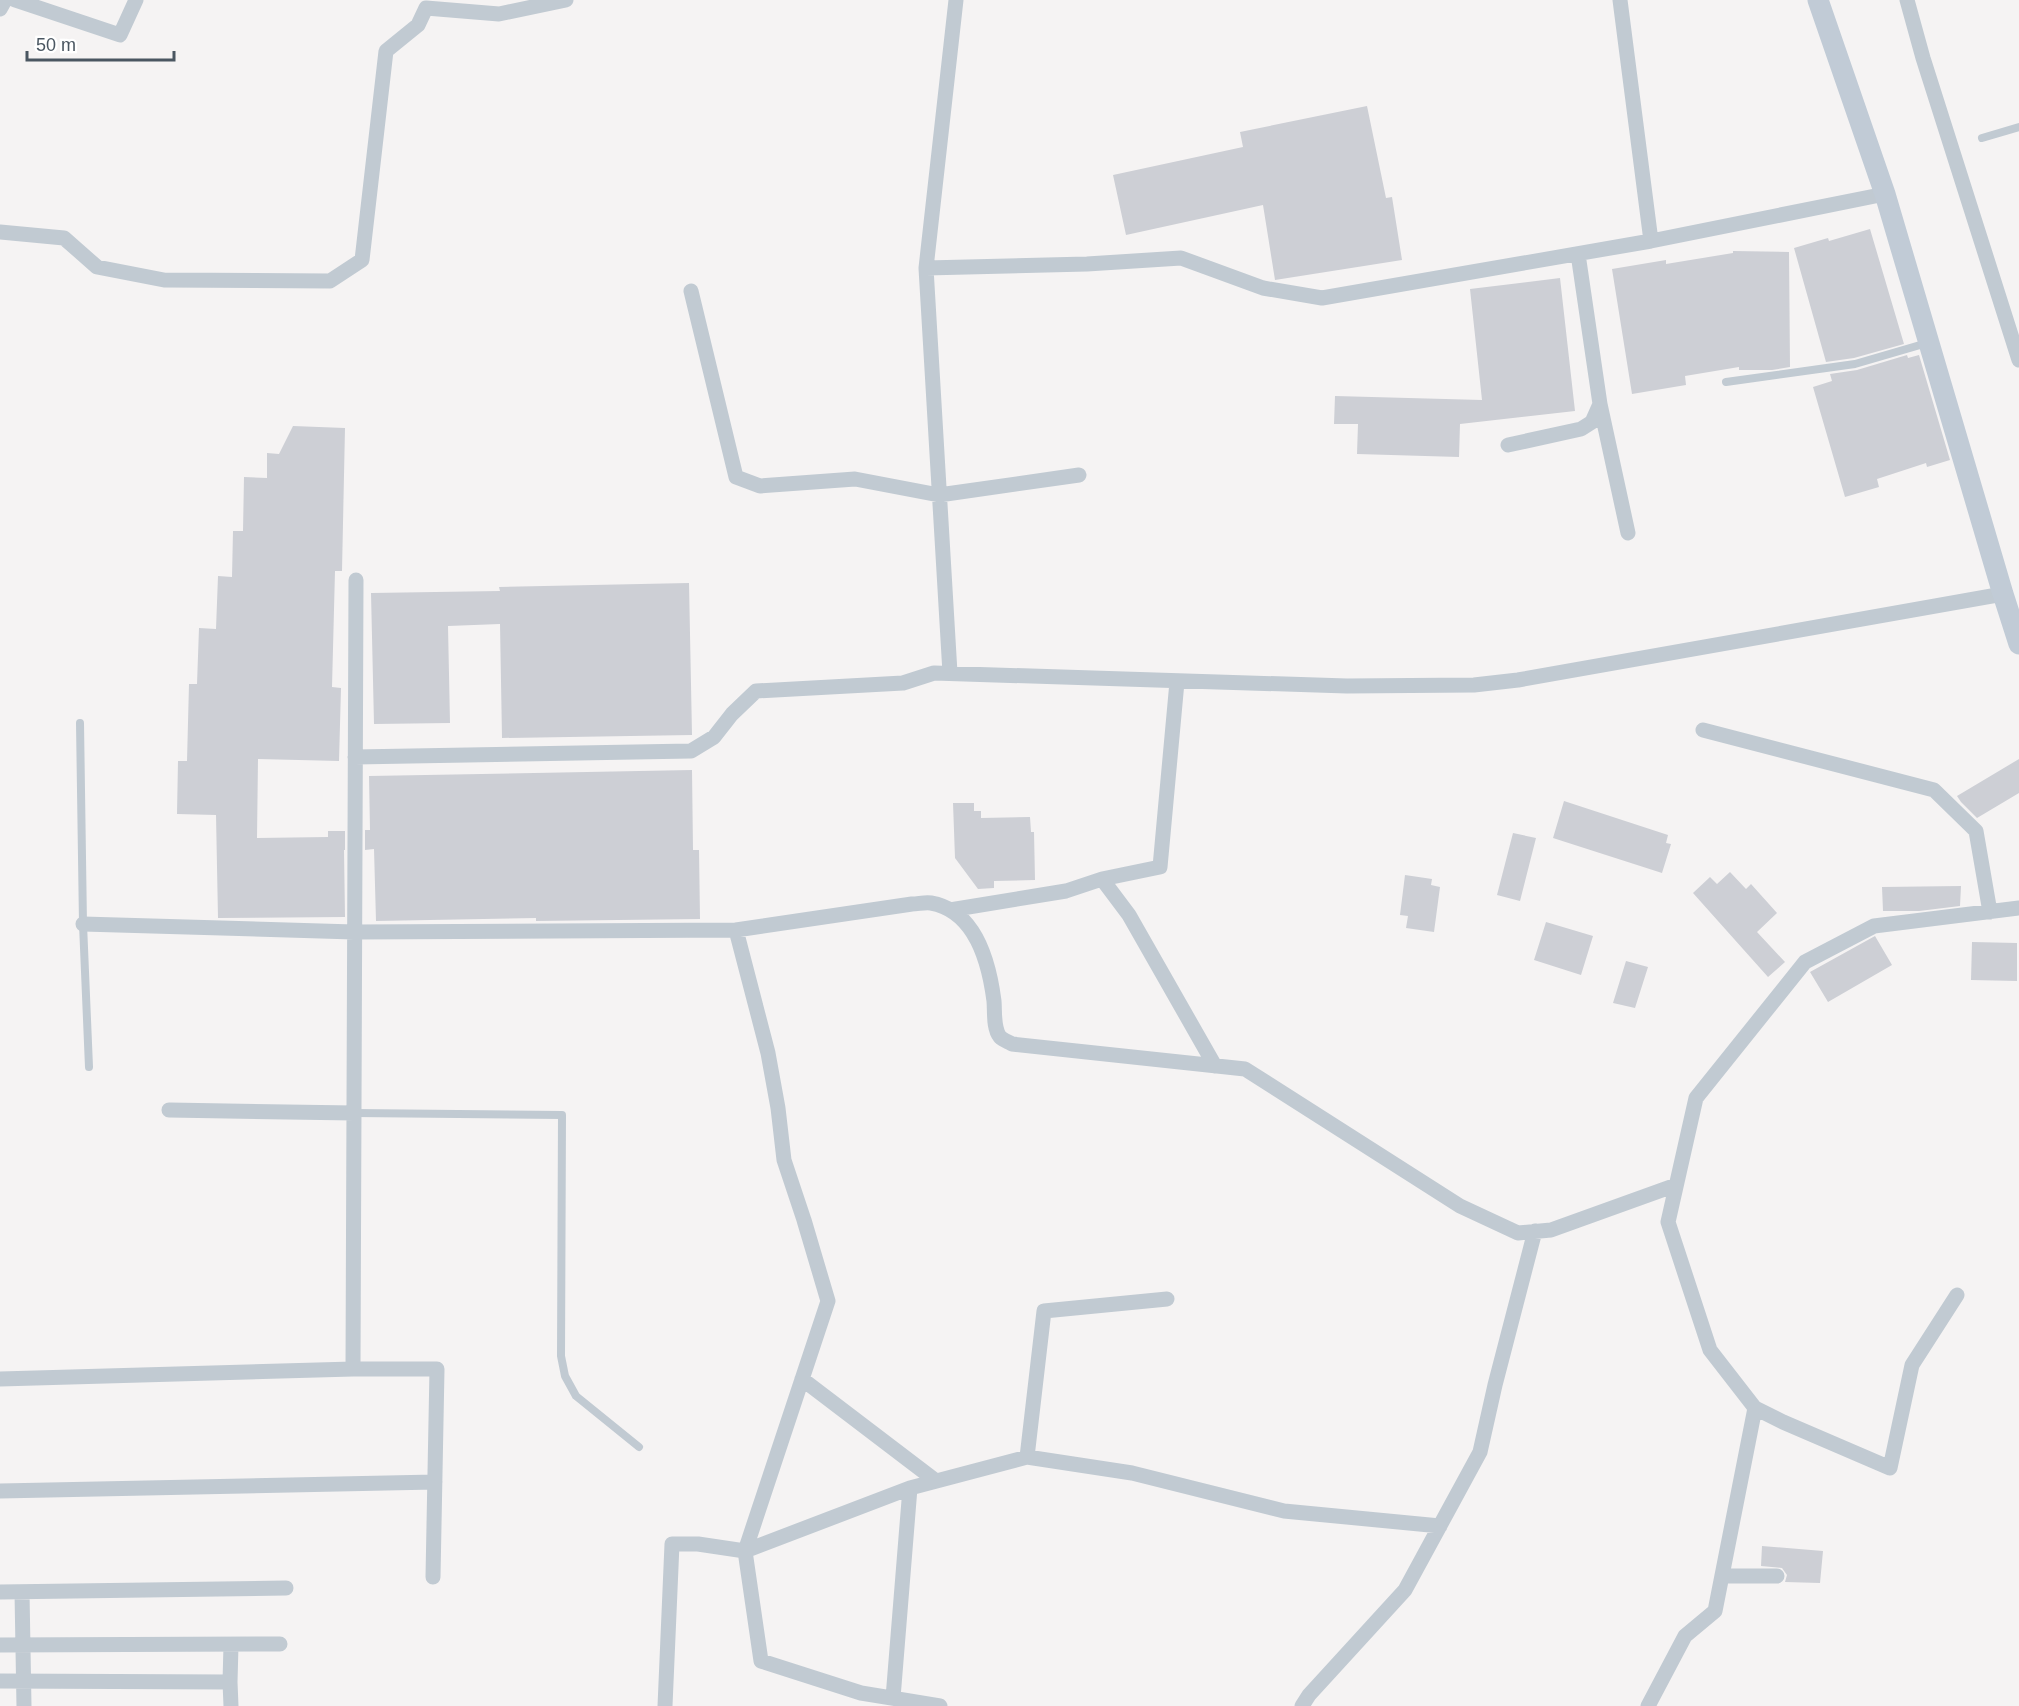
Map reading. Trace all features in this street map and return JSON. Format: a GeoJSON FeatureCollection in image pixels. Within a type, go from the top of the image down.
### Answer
{"type":"FeatureCollection","features":[{"type":"Feature","properties":{"kind":"street"},"geometry":{"type":"LineString","coordinates":[[0,9],[5,0]]}},
{"type":"Feature","properties":{"kind":"street"},"geometry":{"type":"LineString","coordinates":[[15,0],[120,35],[136,0]]}},
{"type":"Feature","properties":{"kind":"street"},"geometry":{"type":"LineString","coordinates":[[0,232],[64,238],[98,267],[164,279],[330,281],[362,260],[386,51],[418,25],[426,8],[499,14],[566,0]]}},
{"type":"Feature","properties":{"kind":"street"},"geometry":{"type":"LineString","coordinates":[[950,674],[926,268],[956,0]]}},
{"type":"Feature","properties":{"kind":"street"},"geometry":{"type":"LineString","coordinates":[[1620,0],[1651,241]]}},
{"type":"Feature","properties":{"kind":"street"},"geometry":{"type":"LineString","coordinates":[[1818,0],[1885,194],[2002,594],[2019,644]]}},
{"type":"Feature","properties":{"kind":"street"},"geometry":{"type":"LineString","coordinates":[[1907,0],[1926,68],[2019,360]]}},
{"type":"Feature","properties":{"kind":"street"},"geometry":{"type":"LineString","coordinates":[[926,268],[1087,264],[1181,258],[1263,288],[1322,298],[1651,241],[1885,194]]}},
{"type":"Feature","properties":{"kind":"street"},"geometry":{"type":"LineString","coordinates":[[1578,254],[1600,404],[1628,533]]}},
{"type":"Feature","properties":{"kind":"street"},"geometry":{"type":"LineString","coordinates":[[691,291],[736,477],[760,486],[855,479],[939,495],[1079,475]]}},
{"type":"Feature","properties":{"kind":"street"},"geometry":{"type":"LineString","coordinates":[[1508,445],[1581,429],[1592,422],[1600,404]]}},
{"type":"Feature","properties":{"kind":"street"},"geometry":{"type":"LineString","coordinates":[[353,1369],[356,580]]}},
{"type":"Feature","properties":{"kind":"street"},"geometry":{"type":"LineString","coordinates":[[355,757],[691,751],[714,737],[732,714],[756,691],[903,683],[934,673],[1347,686],[1474,685],[1518,680],[2002,594]]}},
{"type":"Feature","properties":{"kind":"street"},"geometry":{"type":"LineString","coordinates":[[950,910],[1066,891],[1102,879],[1160,867],[1177,682]]}},
{"type":"Feature","properties":{"kind":"street"},"geometry":{"type":"LineString","coordinates":[[1703,730],[1934,790],[1976,831],[1990,912]]}},
{"type":"Feature","properties":{"kind":"street"},"geometry":{"type":"LineString","coordinates":[[1102,879],[1129,915],[1215,1066]]}},
{"type":"Feature","properties":{"kind":"street"},"geometry":{"type":"LineString","coordinates":[[83,924],[354,932],[736,930],[930,903],[950,910],[973,930],[986,958],[996,1029],[1001,1038],[1012,1044],[1245,1069],[1460,1206],[1518,1233],[1551,1230],[1676,1185]]}},
{"type":"Feature","properties":{"kind":"street"},"geometry":{"type":"LineString","coordinates":[[1957,1295],[1912,1365],[1890,1468],[1755,1408],[1710,1350],[1668,1222],[1696,1098],[1805,962],[1874,926],[2019,908]]}},
{"type":"Feature","properties":{"kind":"street"},"geometry":{"type":"LineString","coordinates":[[736,930],[768,1053],[784,1160],[828,1301],[745,1551],[761,1661],[861,1693],[940,1706]]}},
{"type":"Feature","properties":{"kind":"street"},"geometry":{"type":"LineString","coordinates":[[169,1110],[354,1113]]}},
{"type":"Feature","properties":{"kind":"street"},"geometry":{"type":"LineString","coordinates":[[1302,1706],[1309,1695],[1405,1590],[1480,1452],[1535,1231]]}},
{"type":"Feature","properties":{"kind":"street"},"geometry":{"type":"LineString","coordinates":[[1027,1456],[1044,1311],[1167,1299]]}},
{"type":"Feature","properties":{"kind":"street"},"geometry":{"type":"LineString","coordinates":[[0,1379],[353,1369],[437,1369],[433,1577]]}},
{"type":"Feature","properties":{"kind":"street"},"geometry":{"type":"LineString","coordinates":[[802,1379],[936,1481]]}},
{"type":"Feature","properties":{"kind":"street"},"geometry":{"type":"LineString","coordinates":[[1648,1706],[1685,1636],[1715,1611],[1755,1408]]}},
{"type":"Feature","properties":{"kind":"street"},"geometry":{"type":"LineString","coordinates":[[665,1706],[672,1544],[698,1544],[745,1551],[910,1488],[1027,1456],[1132,1473],[1284,1511],[1440,1526]]}},
{"type":"Feature","properties":{"kind":"street"},"geometry":{"type":"LineString","coordinates":[[0,1491],[435,1482]]}},
{"type":"Feature","properties":{"kind":"street"},"geometry":{"type":"LineString","coordinates":[[893,1698],[910,1488]]}},
{"type":"Feature","properties":{"kind":"street"},"geometry":{"type":"LineString","coordinates":[[1722,1576],[1777,1576]]}},
{"type":"Feature","properties":{"kind":"street"},"geometry":{"type":"LineString","coordinates":[[0,1592],[286,1588]]}},
{"type":"Feature","properties":{"kind":"street"},"geometry":{"type":"LineString","coordinates":[[22,1592],[24,1706]]}},
{"type":"Feature","properties":{"kind":"street"},"geometry":{"type":"LineString","coordinates":[[0,1645],[280,1644]]}},
{"type":"Feature","properties":{"kind":"street"},"geometry":{"type":"LineString","coordinates":[[231,1645],[231,1706]]}},
{"type":"Feature","properties":{"kind":"street"},"geometry":{"type":"LineString","coordinates":[[0,1681],[230,1682]]}},
{"type":"Feature","properties":{"kind":"lane"},"geometry":{"type":"LineString","coordinates":[[1982,138],[2019,127]]}},
{"type":"Feature","properties":{"kind":"lane"},"geometry":{"type":"LineString","coordinates":[[1726,382],[1855,364],[1929,342]]}},
{"type":"Feature","properties":{"kind":"lane"},"geometry":{"type":"LineString","coordinates":[[80,723],[83,924],[89,1067]]}},
{"type":"Feature","properties":{"kind":"lane"},"geometry":{"type":"LineString","coordinates":[[354,1113],[562,1115],[561,1356],[565,1376],[576,1396],[639,1447]]}},
{"type":"Feature","properties":{"kind":"building"},"geometry":{"type":"Polygon","coordinates":[[[1367,106],[1386,198],[1392,197],[1402,260],[1275,280],[1263,205],[1126,235],[1113,175],[1243,147],[1240,132],[1367,106]]]}},
{"type":"Feature","properties":{"kind":"building"},"geometry":{"type":"Polygon","coordinates":[[[1870,229],[1904,344],[1854,358],[1826,362],[1794,248],[1870,229]]]}},
{"type":"Feature","properties":{"kind":"building"},"geometry":{"type":"Polygon","coordinates":[[[1733,251],[1789,252],[1790,367],[1772,370],[1739,370],[1739,367],[1685,376],[1686,385],[1632,394],[1612,269],[1666,260],[1666,264],[1733,253],[1733,251]]]}},
{"type":"Feature","properties":{"kind":"building"},"geometry":{"type":"Polygon","coordinates":[[[1560,278],[1575,411],[1460,424],[1459,457],[1357,454],[1358,424],[1334,424],[1335,396],[1482,400],[1470,289],[1560,278]]]}},
{"type":"Feature","properties":{"kind":"building"},"geometry":{"type":"Polygon","coordinates":[[[1907,355],[1908,358],[1919,355],[1950,460],[1927,467],[1926,463],[1877,479],[1879,487],[1845,497],[1813,387],[1832,381],[1830,374],[1857,370],[1907,355]]]}},
{"type":"Feature","properties":{"kind":"building"},"geometry":{"type":"Polygon","coordinates":[[[293,426],[345,428],[342,571],[335,571],[332,687],[341,688],[339,761],[258,759],[257,838],[328,837],[328,831],[345,831],[345,917],[218,918],[216,815],[177,814],[178,761],[187,761],[189,684],[197,684],[199,628],[216,629],[218,576],[232,577],[233,531],[243,531],[244,477],[267,478],[267,453],[279,454],[293,426]]]}},
{"type":"Feature","properties":{"kind":"building"},"geometry":{"type":"Polygon","coordinates":[[[689,583],[692,735],[502,738],[500,624],[448,626],[450,723],[374,724],[371,593],[500,591],[499,587],[689,583]]]}},
{"type":"Feature","properties":{"kind":"building"},"geometry":{"type":"Polygon","coordinates":[[[2019,759],[2019,793],[1977,818],[1957,796],[2019,759]]]}},
{"type":"Feature","properties":{"kind":"building"},"geometry":{"type":"Polygon","coordinates":[[[692,770],[693,850],[699,850],[700,919],[536,921],[536,918],[376,921],[374,849],[365,850],[365,830],[370,830],[369,776],[692,770]]]}},
{"type":"Feature","properties":{"kind":"building"},"geometry":{"type":"Polygon","coordinates":[[[1564,801],[1668,835],[1666,843],[1671,844],[1662,873],[1553,838],[1564,801]]]}},
{"type":"Feature","properties":{"kind":"building"},"geometry":{"type":"Polygon","coordinates":[[[953,803],[974,803],[974,811],[981,811],[981,818],[1030,817],[1031,832],[1034,832],[1035,880],[994,881],[994,888],[978,889],[955,858],[953,803]]]}},
{"type":"Feature","properties":{"kind":"building"},"geometry":{"type":"Polygon","coordinates":[[[1513,833],[1536,838],[1520,901],[1497,895],[1513,833]]]}},
{"type":"Feature","properties":{"kind":"building"},"geometry":{"type":"Polygon","coordinates":[[[1730,872],[1746,889],[1751,884],[1777,913],[1757,932],[1785,962],[1768,977],[1693,893],[1710,877],[1717,884],[1730,872]]]}},
{"type":"Feature","properties":{"kind":"building"},"geometry":{"type":"Polygon","coordinates":[[[1405,875],[1432,879],[1431,885],[1440,887],[1434,932],[1406,928],[1408,916],[1400,915],[1405,875]]]}},
{"type":"Feature","properties":{"kind":"building"},"geometry":{"type":"Polygon","coordinates":[[[1961,886],[1960,906],[1919,911],[1883,911],[1882,887],[1961,886]]]}},
{"type":"Feature","properties":{"kind":"building"},"geometry":{"type":"Polygon","coordinates":[[[1546,922],[1593,936],[1581,975],[1534,960],[1546,922]]]}},
{"type":"Feature","properties":{"kind":"building"},"geometry":{"type":"Polygon","coordinates":[[[1875,936],[1892,965],[1828,1002],[1810,972],[1875,936]]]}},
{"type":"Feature","properties":{"kind":"building"},"geometry":{"type":"Polygon","coordinates":[[[1972,942],[2017,943],[2017,981],[1971,980],[1972,942]]]}},
{"type":"Feature","properties":{"kind":"building"},"geometry":{"type":"Polygon","coordinates":[[[1626,961],[1648,967],[1635,1008],[1613,1003],[1626,961]]]}},
{"type":"Feature","properties":{"kind":"building"},"geometry":{"type":"Polygon","coordinates":[[[1762,1546],[1823,1551],[1820,1583],[1785,1582],[1787,1575],[1782,1568],[1761,1566],[1762,1546]]]}}]}
